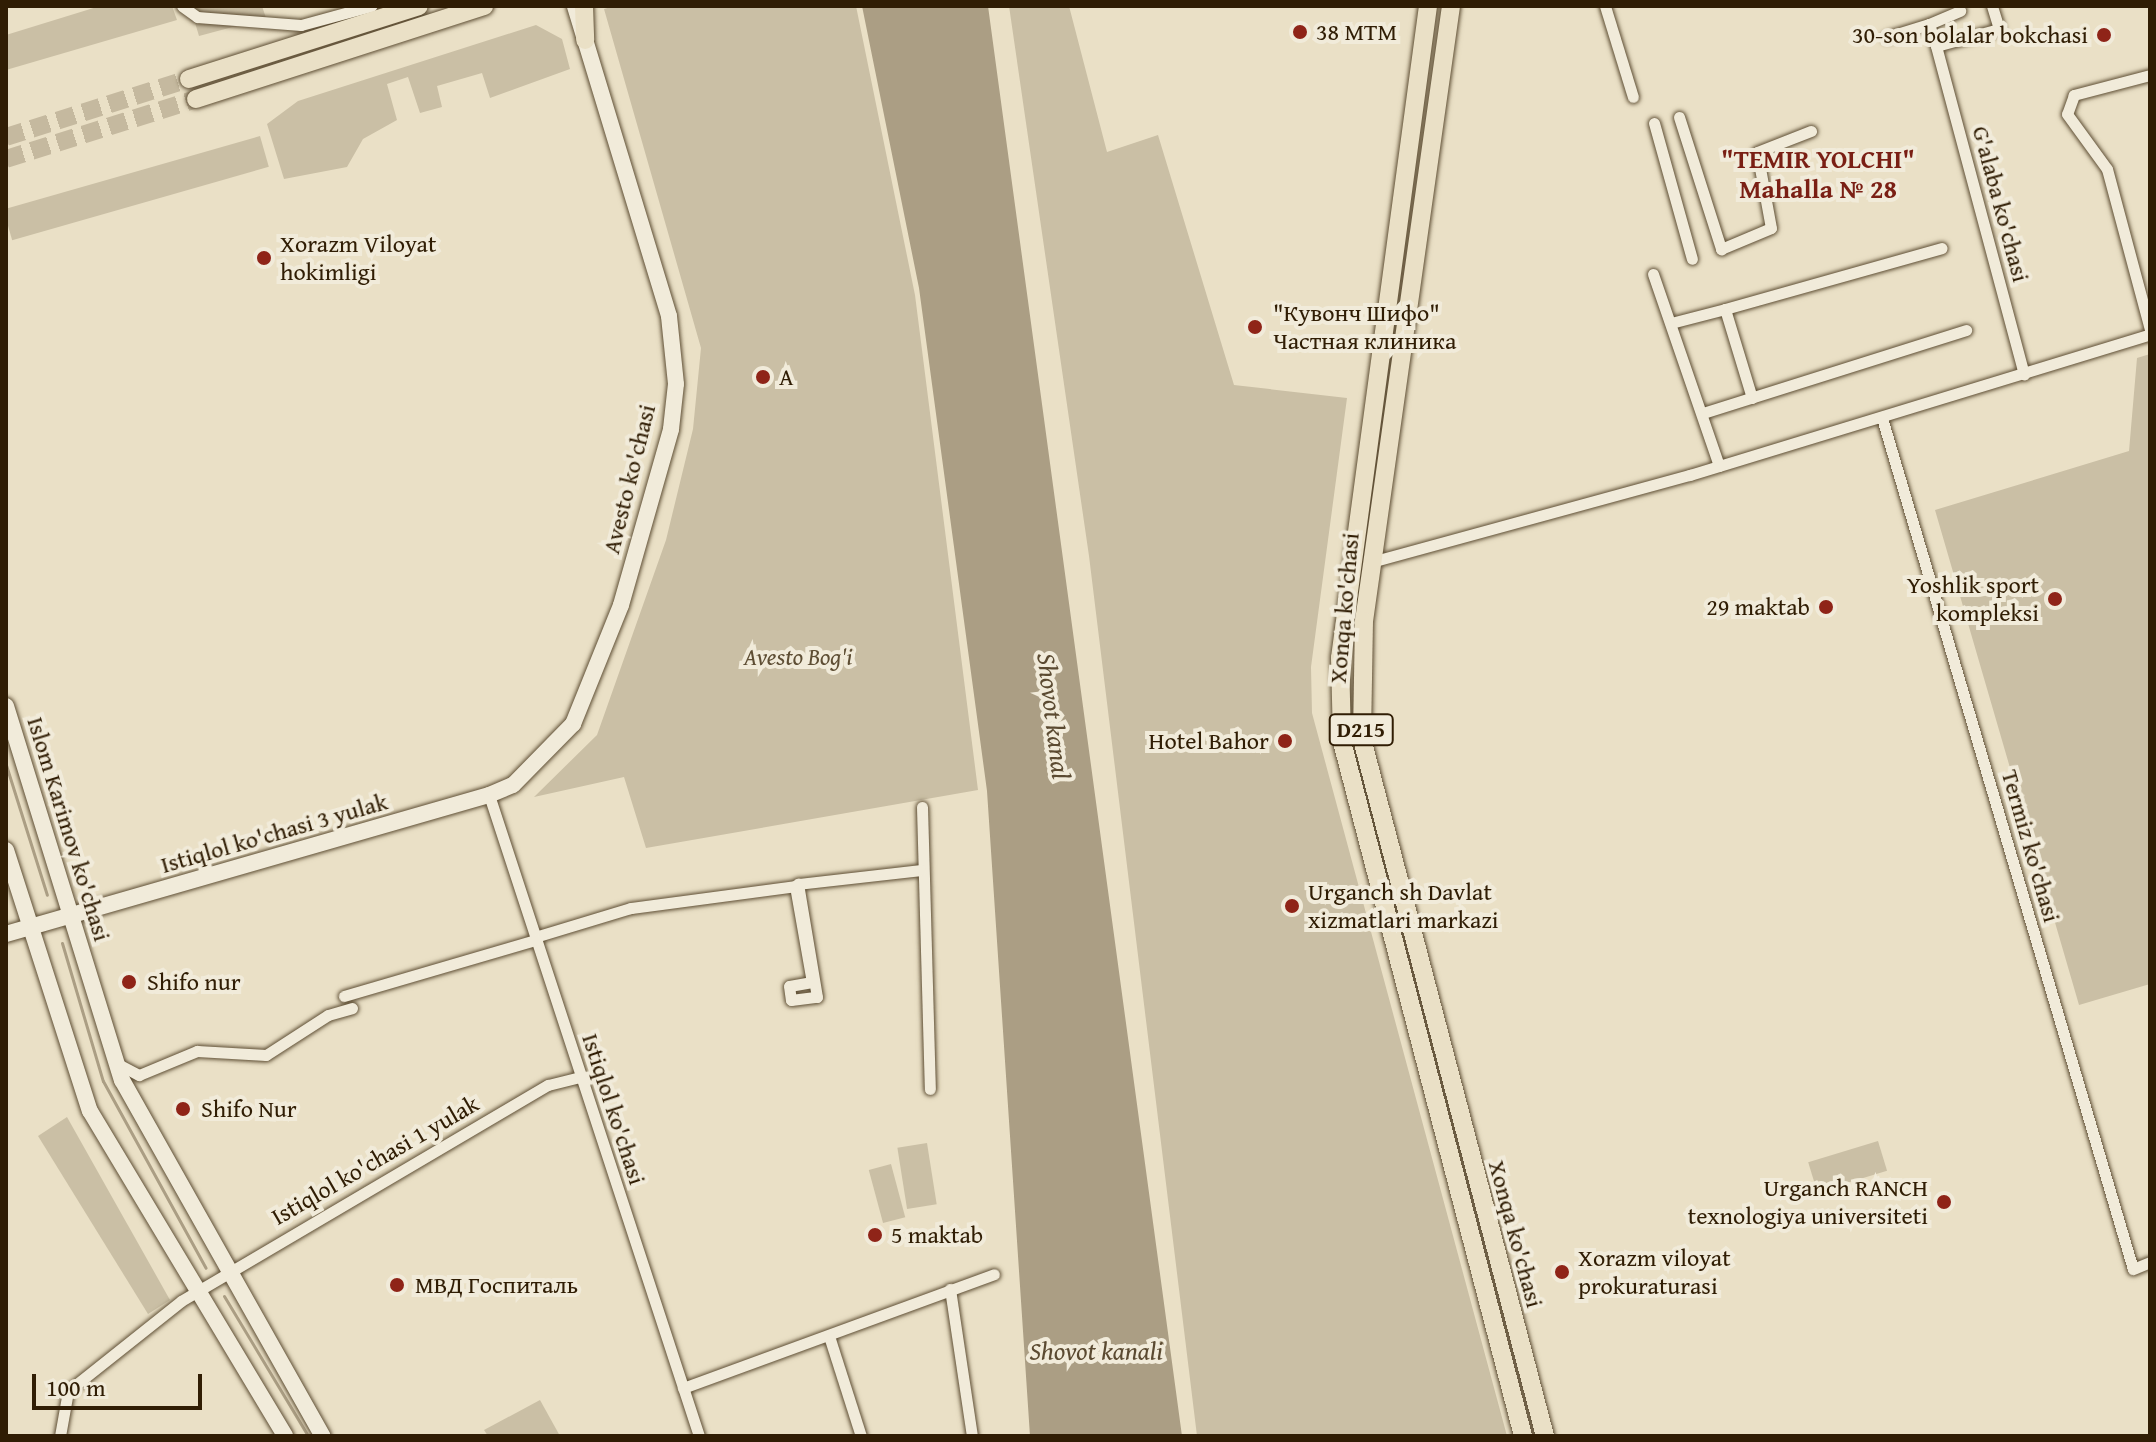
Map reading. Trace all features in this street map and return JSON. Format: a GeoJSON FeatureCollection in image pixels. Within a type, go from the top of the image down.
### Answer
{"type":"FeatureCollection","features":[{"type":"Feature","properties":{"kind":"main road"},"geometry":{"type":"LineString","coordinates":[[189,79],[419,6]]}},
{"type":"Feature","properties":{"kind":"main road"},"geometry":{"type":"LineString","coordinates":[[196,99],[484,6]]}},
{"type":"Feature","properties":{"kind":"main road","name":"Avesto ko'chasi"},"geometry":{"type":"LineString","coordinates":[[489,795],[538,765],[588,699],[673,417],[669,316],[575,6]]}},
{"type":"Feature","properties":{"kind":"main road"},"geometry":{"type":"LineString","coordinates":[[584,6],[585,40]]}},
{"type":"Feature","properties":{"kind":"main road","name":"Xonqa ko'chasi"},"geometry":{"type":"LineString","coordinates":[[1428,6],[1360,659],[1362,739],[1417,1001],[1523,1436]]}},
{"type":"Feature","properties":{"kind":"main road","name":"Xonqa ko'chasi"},"geometry":{"type":"LineString","coordinates":[[1451,6],[1390,354],[1340,702],[1348,775],[1545,1436]]}},
{"type":"Feature","properties":{"kind":"main road","name":"Islom Karimov ko'chasi"},"geometry":{"type":"LineString","coordinates":[[6,706],[116,1063],[226,1274],[323,1436]]}},
{"type":"Feature","properties":{"kind":"main road","name":"Istiqlol ko'chasi 3 yulak"},"geometry":{"type":"LineString","coordinates":[[6,934],[489,795]]}},
{"type":"Feature","properties":{"kind":"main road"},"geometry":{"type":"LineString","coordinates":[[6,850],[87,1103],[285,1436]]}},
{"type":"Feature","properties":{"kind":"main road"},"geometry":{"type":"LineString","coordinates":[[1515,1405],[1535,1398]]}},
{"type":"Feature","properties":{"kind":"street"},"geometry":{"type":"LineString","coordinates":[[182,6],[197,17],[301,25],[371,6]]}},
{"type":"Feature","properties":{"kind":"street"},"geometry":{"type":"LineString","coordinates":[[1605,6],[1633,97]]}},
{"type":"Feature","properties":{"kind":"street"},"geometry":{"type":"LineString","coordinates":[[1936,46],[1999,29],[1992,6]]}},
{"type":"Feature","properties":{"kind":"street"},"geometry":{"type":"LineString","coordinates":[[1887,37],[1960,11]]}},
{"type":"Feature","properties":{"kind":"street","name":"G'alaba ko'chasi"},"geometry":{"type":"LineString","coordinates":[[1929,24],[2024,374]]}},
{"type":"Feature","properties":{"kind":"street"},"geometry":{"type":"LineString","coordinates":[[1371,562],[1882,418],[2150,332],[2107,169],[2074,133],[2067,114],[2074,95],[2150,75]]}},
{"type":"Feature","properties":{"kind":"street"},"geometry":{"type":"LineString","coordinates":[[1679,117],[1721,249],[1771,228],[1757,152],[1811,131]]}},
{"type":"Feature","properties":{"kind":"street"},"geometry":{"type":"LineString","coordinates":[[1654,123],[1692,259]]}},
{"type":"Feature","properties":{"kind":"street"},"geometry":{"type":"LineString","coordinates":[[1671,323],[1942,248]]}},
{"type":"Feature","properties":{"kind":"street"},"geometry":{"type":"LineString","coordinates":[[1653,274],[1719,466]]}},
{"type":"Feature","properties":{"kind":"street"},"geometry":{"type":"LineString","coordinates":[[1725,309],[1752,398]]}},
{"type":"Feature","properties":{"kind":"street"},"geometry":{"type":"LineString","coordinates":[[1703,413],[1966,330]]}},
{"type":"Feature","properties":{"kind":"street","name":"Termiz ko'chasi"},"geometry":{"type":"LineString","coordinates":[[1882,418],[2133,1269],[2150,1262]]}},
{"type":"Feature","properties":{"kind":"street","name":"Istiqlol ko'chasi"},"geometry":{"type":"LineString","coordinates":[[489,795],[699,1436]]}},
{"type":"Feature","properties":{"kind":"street"},"geometry":{"type":"LineString","coordinates":[[922,807],[920,870],[930,1089]]}},
{"type":"Feature","properties":{"kind":"street"},"geometry":{"type":"LineString","coordinates":[[344,996],[631,908],[795,886],[812,982],[789,986],[791,1000],[817,997],[798,884],[920,870]]}},
{"type":"Feature","properties":{"kind":"street"},"geometry":{"type":"LineString","coordinates":[[116,1063],[139,1075],[197,1051],[266,1055],[328,1015],[352,1008]]}},
{"type":"Feature","properties":{"kind":"street","name":"Istiqlol ko'chasi 1 yulak"},"geometry":{"type":"LineString","coordinates":[[60,1436],[68,1391],[197,1291],[548,1085],[580,1077]]}},
{"type":"Feature","properties":{"kind":"street"},"geometry":{"type":"LineString","coordinates":[[683,1388],[994,1274]]}},
{"type":"Feature","properties":{"kind":"street"},"geometry":{"type":"LineString","coordinates":[[950,1289],[972,1436]]}},
{"type":"Feature","properties":{"kind":"street"},"geometry":{"type":"LineString","coordinates":[[829,1336],[861,1436]]}},
{"type":"Feature","properties":{"kind":"green space"},"geometry":{"type":"Polygon","coordinates":[[[100,6],[172,6],[177,20],[6,70],[6,35],[100,6]]]}},
{"type":"Feature","properties":{"kind":"green space"},"geometry":{"type":"Polygon","coordinates":[[[190,6],[262,6],[266,18],[199,36],[190,6]]]}},
{"type":"Feature","properties":{"kind":"green space","name":"Avesto Bog'i"},"geometry":{"type":"Polygon","coordinates":[[[614,6],[856,6],[915,295],[978,790],[646,848],[624,777],[534,797],[597,735],[666,540],[693,429],[701,348],[604,9],[614,6]]]}},
{"type":"Feature","properties":{"kind":"green space"},"geometry":{"type":"Polygon","coordinates":[[[1009,6],[1069,6],[1107,152],[1158,135],[1234,385],[1347,398],[1311,667],[1312,713],[1507,1436],[1197,1436],[1089,556],[1009,6]]]}},
{"type":"Feature","properties":{"kind":"green space"},"geometry":{"type":"Polygon","coordinates":[[[536,25],[562,39],[570,69],[490,98],[482,73],[437,86],[442,107],[420,113],[408,77],[387,84],[397,120],[363,139],[347,167],[284,179],[267,124],[298,101],[536,25]]]}},
{"type":"Feature","properties":{"kind":"green space"},"geometry":{"type":"Polygon","coordinates":[[[260,136],[269,167],[12,240],[6,209],[260,136]]]}},
{"type":"Feature","properties":{"kind":"green space","name":"Yoshlik sport kompleksi"},"geometry":{"type":"Polygon","coordinates":[[[2150,354],[2150,984],[2079,1005],[1935,510],[2129,451],[2137,358],[2150,354]]]}},
{"type":"Feature","properties":{"kind":"green space"},"geometry":{"type":"Polygon","coordinates":[[[67,1117],[170,1300],[148,1314],[38,1136],[67,1117]]]}},
{"type":"Feature","properties":{"kind":"green space"},"geometry":{"type":"Polygon","coordinates":[[[1878,1141],[1887,1171],[1817,1192],[1808,1162],[1878,1141]]]}},
{"type":"Feature","properties":{"kind":"green space"},"geometry":{"type":"Polygon","coordinates":[[[927,1143],[937,1204],[907,1209],[897,1148],[927,1143]]]}},
{"type":"Feature","properties":{"kind":"green space"},"geometry":{"type":"Polygon","coordinates":[[[891,1164],[905,1217],[883,1223],[869,1170],[891,1164]]]}},
{"type":"Feature","properties":{"kind":"green space"},"geometry":{"type":"Polygon","coordinates":[[[540,1400],[560,1436],[488,1436],[484,1430],[540,1400]]]}},
{"type":"Feature","properties":{"kind":"water","name":"Shovot kanali"},"geometry":{"type":"Polygon","coordinates":[[[862,6],[988,6],[1182,1436],[1030,1436],[987,791],[919,288],[862,6]]]}},
{"type":"Feature","properties":{"kind":"waterway"},"geometry":{"type":"LineString","coordinates":[[6,765],[47,895]]}},
{"type":"Feature","properties":{"kind":"waterway"},"geometry":{"type":"LineString","coordinates":[[62,943],[103,1081],[206,1268]]}},
{"type":"Feature","properties":{"kind":"waterway"},"geometry":{"type":"LineString","coordinates":[[224,1296],[308,1436]]}},
{"type":"Feature","properties":{"kind":"tunnel"},"geometry":{"type":"LineString","coordinates":[[6,137],[189,79]]}},
{"type":"Feature","properties":{"kind":"tunnel"},"geometry":{"type":"LineString","coordinates":[[6,159],[196,99]]}},
{"type":"Feature","properties":{"kind":"place","name":"38 MTM"},"geometry":{"type":"Point","coordinates":[1300,32]}},
{"type":"Feature","properties":{"kind":"place","name":"30-son bolalar bokchasi"},"geometry":{"type":"Point","coordinates":[2104,35]}},
{"type":"Feature","properties":{"kind":"place","name":"Xorazm Viloyat hokimligi"},"geometry":{"type":"Point","coordinates":[264,258]}},
{"type":"Feature","properties":{"kind":"place","name":"\"Кувонч Шифо\" Частная клиника"},"geometry":{"type":"Point","coordinates":[1255,327]}},
{"type":"Feature","properties":{"kind":"place","name":"A"},"geometry":{"type":"Point","coordinates":[763,377]}},
{"type":"Feature","properties":{"kind":"place","name":"Yoshlik sport kompleksi"},"geometry":{"type":"Point","coordinates":[2055,599]}},
{"type":"Feature","properties":{"kind":"place","name":"29 maktab"},"geometry":{"type":"Point","coordinates":[1826,607]}},
{"type":"Feature","properties":{"kind":"place","name":"Hotel Bahor"},"geometry":{"type":"Point","coordinates":[1285,741]}},
{"type":"Feature","properties":{"kind":"place","name":"Urganch sh Davlat xizmatlari markazi"},"geometry":{"type":"Point","coordinates":[1292,906]}},
{"type":"Feature","properties":{"kind":"place","name":"Shifo nur"},"geometry":{"type":"Point","coordinates":[129,982]}},
{"type":"Feature","properties":{"kind":"place","name":"Shifo Nur"},"geometry":{"type":"Point","coordinates":[183,1109]}},
{"type":"Feature","properties":{"kind":"place","name":"Urganch RANCH texnologiya universiteti"},"geometry":{"type":"Point","coordinates":[1944,1202]}},
{"type":"Feature","properties":{"kind":"place","name":"5 maktab"},"geometry":{"type":"Point","coordinates":[875,1235]}},
{"type":"Feature","properties":{"kind":"place","name":"Xorazm viloyat prokuraturasi"},"geometry":{"type":"Point","coordinates":[1562,1272]}},
{"type":"Feature","properties":{"kind":"place","name":"МВД Госпиталь"},"geometry":{"type":"Point","coordinates":[397,1285]}},
{"type":"Feature","properties":{"kind":"district","name":"\"TEMIR YOLCHI\" Mahalla № 28"},"geometry":{"type":"Point","coordinates":[1818,174]}},
{"type":"Feature","properties":{"kind":"water label","name":"Shovot kanal"},"geometry":{"type":"Point","coordinates":[1054,716]}}]}
